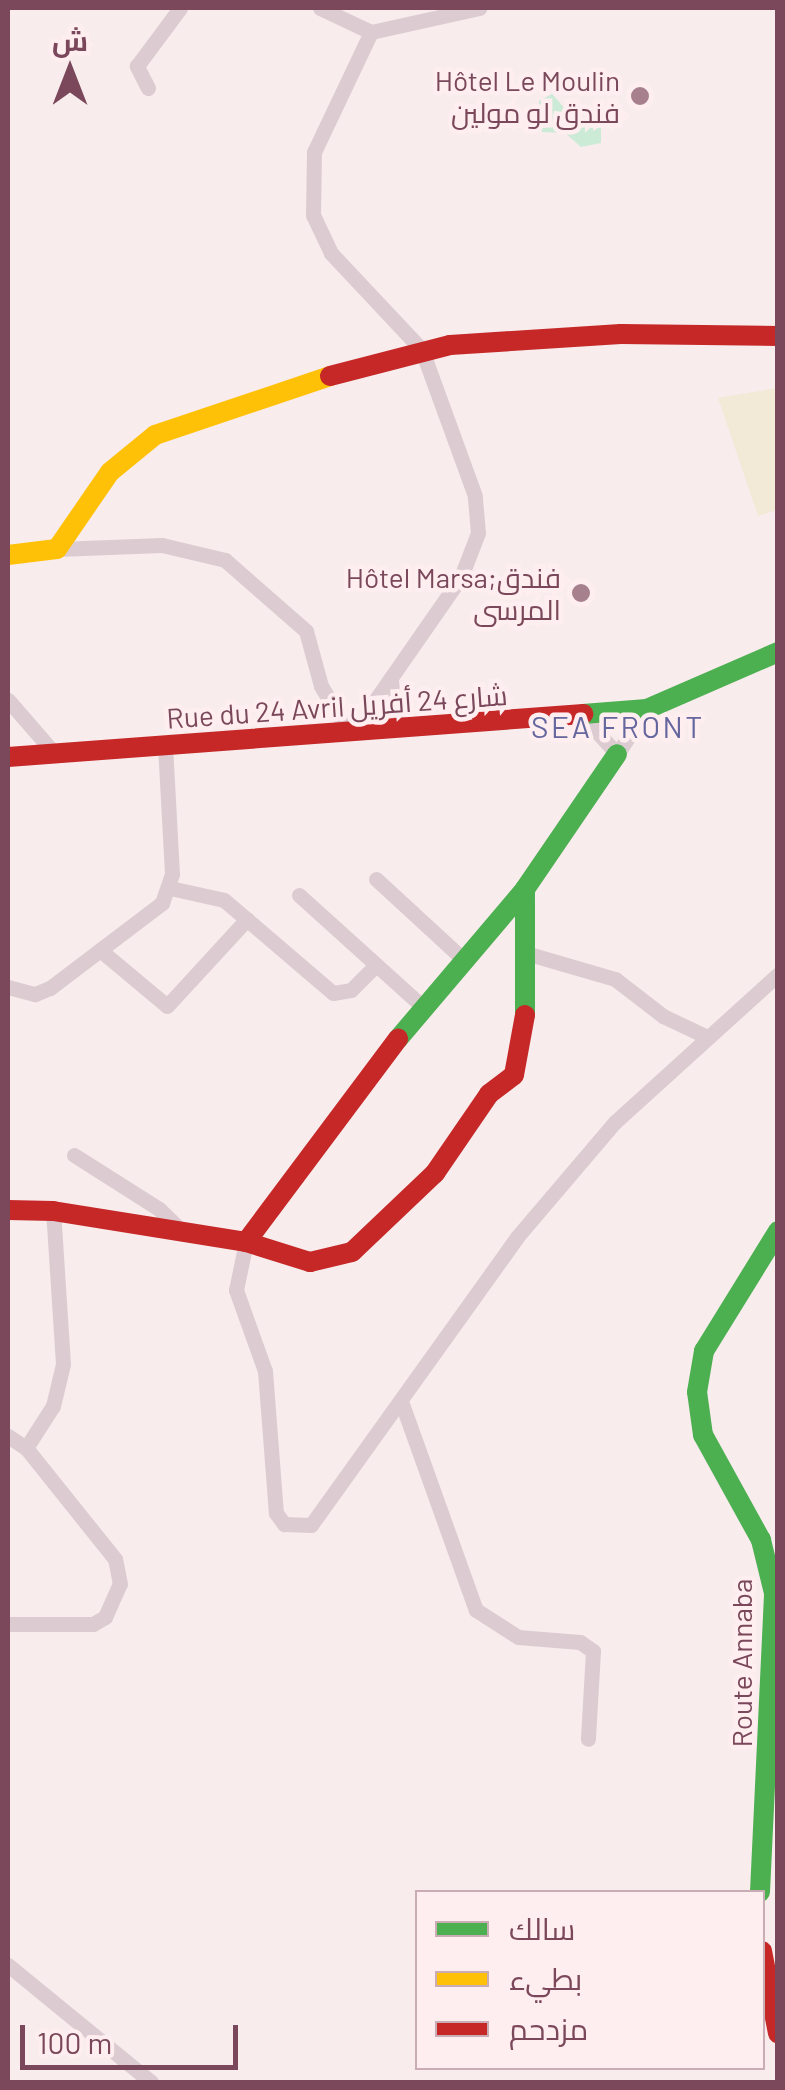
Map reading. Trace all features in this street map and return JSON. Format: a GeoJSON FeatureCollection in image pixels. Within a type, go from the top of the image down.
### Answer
{"type":"FeatureCollection","features":[{"type":"Feature","properties":{"kind":"street"},"geometry":{"type":"LineString","coordinates":[[148,88],[136,66],[180,8]]}},
{"type":"Feature","properties":{"kind":"street"},"geometry":{"type":"LineString","coordinates":[[320,8],[370,32],[479,8]]}},
{"type":"Feature","properties":{"kind":"street"},"geometry":{"type":"LineString","coordinates":[[8,554],[140,544],[216,554],[306,631],[320,686],[358,732],[374,702],[461,577],[478,533],[475,496],[422,350],[331,252],[310,196],[314,152],[370,32]]}},
{"type":"Feature","properties":{"kind":"street"},"geometry":{"type":"LineString","coordinates":[[58,549],[110,472],[155,435],[279,390],[422,350],[621,334],[778,336]]}},
{"type":"Feature","properties":{"kind":"street","name":"Rue du 24 Avril شارع 24 أفريل"},"geometry":{"type":"LineString","coordinates":[[8,757],[646,709],[778,652]]}},
{"type":"Feature","properties":{"kind":"street"},"geometry":{"type":"LineString","coordinates":[[390,682],[400,729]]}},
{"type":"Feature","properties":{"kind":"street"},"geometry":{"type":"LineString","coordinates":[[8,700],[54,754]]}},
{"type":"Feature","properties":{"kind":"street"},"geometry":{"type":"LineString","coordinates":[[646,709],[525,889],[424,1008],[246,1242],[236,1290],[265,1371],[276,1514],[284,1524],[310,1525],[323,1514],[516,1237],[615,1122],[778,974]]}},
{"type":"Feature","properties":{"kind":"street"},"geometry":{"type":"LineString","coordinates":[[582,715],[616,754]]}},
{"type":"Feature","properties":{"kind":"street"},"geometry":{"type":"LineString","coordinates":[[8,987],[34,994],[162,903],[170,888],[165,746]]}},
{"type":"Feature","properties":{"kind":"street"},"geometry":{"type":"LineString","coordinates":[[376,879],[464,960]]}},
{"type":"Feature","properties":{"kind":"street"},"geometry":{"type":"LineString","coordinates":[[170,888],[218,897],[334,993],[352,990],[375,966]]}},
{"type":"Feature","properties":{"kind":"street"},"geometry":{"type":"LineString","coordinates":[[8,1210],[53,1211],[181,1230],[320,1262],[352,1252],[380,1232],[435,1172],[489,1094],[514,1074],[527,1019],[525,889]]}},
{"type":"Feature","properties":{"kind":"street"},"geometry":{"type":"LineString","coordinates":[[299,894],[424,1008]]}},
{"type":"Feature","properties":{"kind":"street"},"geometry":{"type":"LineString","coordinates":[[100,950],[167,1006],[247,920]]}},
{"type":"Feature","properties":{"kind":"street"},"geometry":{"type":"LineString","coordinates":[[528,954],[615,979],[663,1016],[707,1037]]}},
{"type":"Feature","properties":{"kind":"street"},"geometry":{"type":"LineString","coordinates":[[74,1156],[159,1209],[181,1230]]}},
{"type":"Feature","properties":{"kind":"street"},"geometry":{"type":"LineString","coordinates":[[26,1448],[53,1406],[63,1364],[53,1211]]}},
{"type":"Feature","properties":{"kind":"street","name":"Route Annaba"},"geometry":{"type":"LineString","coordinates":[[760,1890],[775,1590],[760,1540],[703,1435],[697,1392],[704,1351],[778,1231]]}},
{"type":"Feature","properties":{"kind":"street"},"geometry":{"type":"LineString","coordinates":[[401,1401],[476,1610],[518,1637],[580,1642],[592,1651],[588,1738]]}},
{"type":"Feature","properties":{"kind":"street"},"geometry":{"type":"LineString","coordinates":[[8,1436],[26,1448],[115,1559],[120,1584],[105,1618],[93,1624],[8,1624]]}},
{"type":"Feature","properties":{"kind":"street"},"geometry":{"type":"LineString","coordinates":[[8,1965],[150,2082]]}},
{"type":"Feature","properties":{"kind":"street"},"geometry":{"type":"LineString","coordinates":[[765,1966],[778,2033]]}},
{"type":"Feature","properties":{"kind":"shaded area"},"geometry":{"type":"Polygon","coordinates":[[[552,94],[569,113],[601,119],[601,143],[581,147],[565,133],[542,132],[539,101],[552,94]]]}},
{"type":"Feature","properties":{"kind":"shaded area"},"geometry":{"type":"Polygon","coordinates":[[[777,388],[777,510],[758,516],[718,398],[777,388]]]}},
{"type":"Feature","properties":{"kind":"traffic: fast"},"geometry":{"type":"LineString","coordinates":[[583,714],[647,709],[778,652]]}},
{"type":"Feature","properties":{"kind":"traffic: fast"},"geometry":{"type":"LineString","coordinates":[[398,1039],[525,889],[617,754]]}},
{"type":"Feature","properties":{"kind":"traffic: fast"},"geometry":{"type":"LineString","coordinates":[[525,889],[525,1015]]}},
{"type":"Feature","properties":{"kind":"traffic: fast"},"geometry":{"type":"LineString","coordinates":[[760,1890],[774,1593],[761,1540],[703,1435],[697,1392],[704,1351],[778,1231]]}},
{"type":"Feature","properties":{"kind":"traffic: slow"},"geometry":{"type":"LineString","coordinates":[[8,555],[57,549],[110,472],[155,435],[330,376]]}},
{"type":"Feature","properties":{"kind":"traffic: jam"},"geometry":{"type":"LineString","coordinates":[[330,376],[450,345],[621,334],[778,336]]}},
{"type":"Feature","properties":{"kind":"traffic: jam"},"geometry":{"type":"LineString","coordinates":[[8,757],[583,714]]}},
{"type":"Feature","properties":{"kind":"traffic: jam"},"geometry":{"type":"LineString","coordinates":[[246,1242],[310,1262],[352,1252],[435,1173],[489,1094],[514,1075],[525,1015]]}},
{"type":"Feature","properties":{"kind":"traffic: jam"},"geometry":{"type":"LineString","coordinates":[[8,1210],[53,1211],[246,1242],[398,1039]]}},
{"type":"Feature","properties":{"kind":"traffic: jam"},"geometry":{"type":"LineString","coordinates":[[765,1966],[778,2033]]}},
{"type":"Feature","properties":{"kind":"place","name":"Hôtel Le Moulin فندق لو مولين"},"geometry":{"type":"Point","coordinates":[640,96]}},
{"type":"Feature","properties":{"kind":"place","name":"Hôtel Marsa;فندق المرسى"},"geometry":{"type":"Point","coordinates":[581,593]}},
{"type":"Feature","properties":{"kind":"district","name":"SEA FRONT"},"geometry":{"type":"Point","coordinates":[618,726]}}]}
